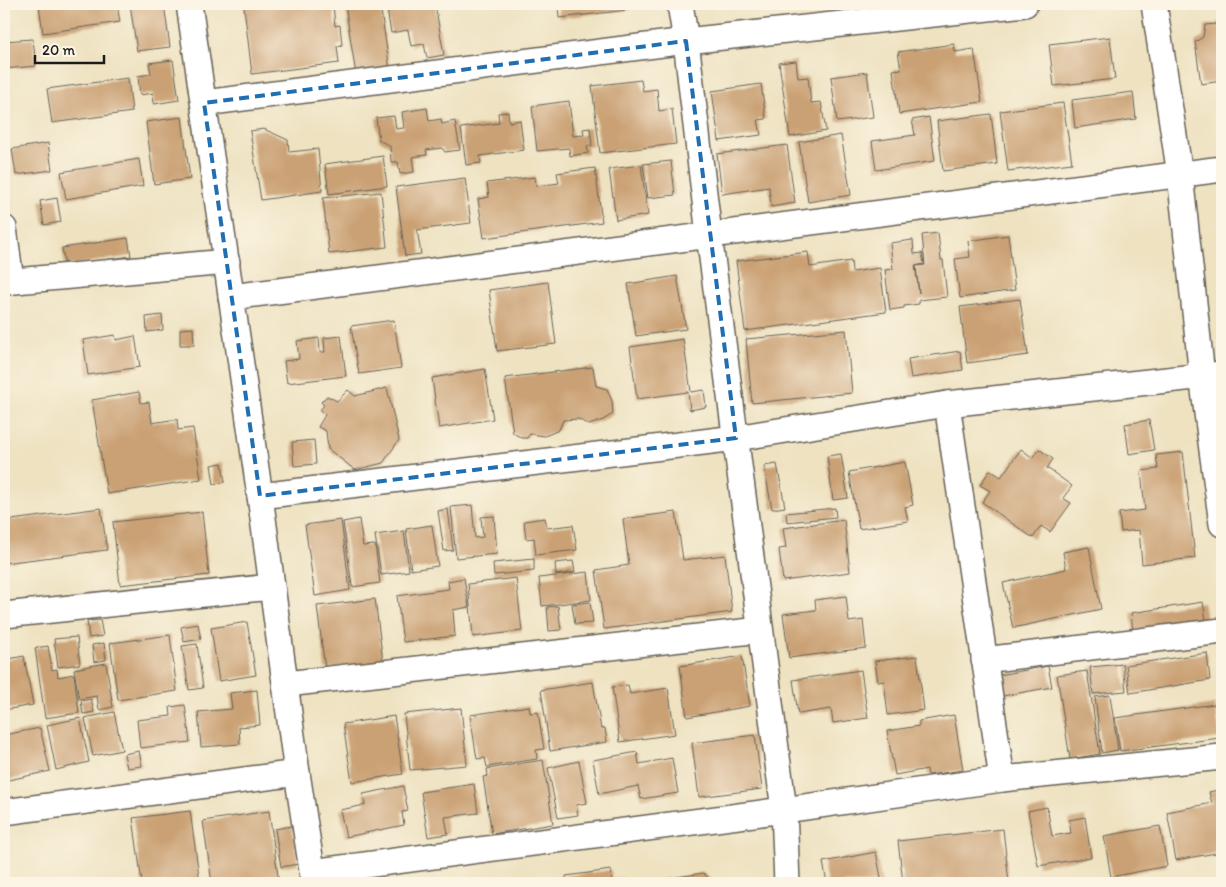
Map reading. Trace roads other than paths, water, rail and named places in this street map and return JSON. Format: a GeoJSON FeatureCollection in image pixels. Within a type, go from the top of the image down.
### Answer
{"type":"FeatureCollection","features":[{"type":"Feature","properties":{"kind":"street"},"geometry":{"type":"LineString","coordinates":[[190,4],[313,877],[1002,779],[1222,757]]}},
{"type":"Feature","properties":{"kind":"street"},"geometry":{"type":"LineString","coordinates":[[680,4],[784,810],[787,883]]}},
{"type":"Feature","properties":{"kind":"street"},"geometry":{"type":"LineString","coordinates":[[204,103],[686,41],[1025,4]]}},
{"type":"Feature","properties":{"kind":"street"},"geometry":{"type":"LineString","coordinates":[[1154,4],[1212,375],[1222,524]]}},
{"type":"Feature","properties":{"kind":"street"},"geometry":{"type":"LineString","coordinates":[[231,296],[1222,169]]}},
{"type":"Feature","properties":{"kind":"street"},"geometry":{"type":"LineString","coordinates":[[4,228],[7,282],[227,262]]}},
{"type":"Feature","properties":{"kind":"street"},"geometry":{"type":"LineString","coordinates":[[260,496],[736,438],[947,404],[1212,375]]}},
{"type":"Feature","properties":{"kind":"street"},"geometry":{"type":"LineString","coordinates":[[947,404],[1002,779]]}},
{"type":"Feature","properties":{"kind":"street"},"geometry":{"type":"LineString","coordinates":[[4,615],[271,587]]}},
{"type":"Feature","properties":{"kind":"street"},"geometry":{"type":"LineString","coordinates":[[286,684],[760,630]]}},
{"type":"Feature","properties":{"kind":"street"},"geometry":{"type":"LineString","coordinates":[[984,660],[1222,631]]}},
{"type":"Feature","properties":{"kind":"street"},"geometry":{"type":"LineString","coordinates":[[4,812],[297,773]]}}]}
